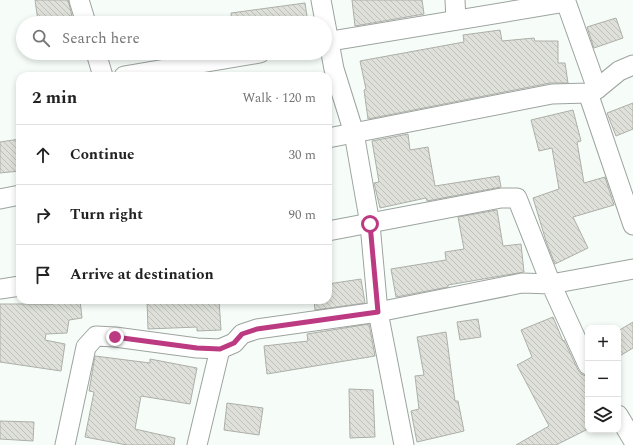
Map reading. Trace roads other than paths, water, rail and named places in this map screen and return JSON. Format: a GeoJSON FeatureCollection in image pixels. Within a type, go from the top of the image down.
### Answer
{"type":"FeatureCollection","features":[{"type":"Feature","properties":{"kind":"street"},"geometry":{"type":"LineString","coordinates":[[79,0],[84,16]]}},
{"type":"Feature","properties":{"kind":"street"},"geometry":{"type":"LineString","coordinates":[[321,0],[323,16]]}},
{"type":"Feature","properties":{"kind":"street"},"geometry":{"type":"LineString","coordinates":[[455,0],[456,20]]}},
{"type":"Feature","properties":{"kind":"street"},"geometry":{"type":"LineString","coordinates":[[332,41],[566,2],[633,225]]}},
{"type":"Feature","properties":{"kind":"street"},"geometry":{"type":"LineString","coordinates":[[98,60],[103,72]]}},
{"type":"Feature","properties":{"kind":"street"},"geometry":{"type":"LineString","coordinates":[[148,72],[219,60]]}},
{"type":"Feature","properties":{"kind":"street"},"geometry":{"type":"LineString","coordinates":[[332,60],[354,133],[370,224],[378,312],[404,445]]}},
{"type":"Feature","properties":{"kind":"street"},"geometry":{"type":"LineString","coordinates":[[332,137],[552,94],[592,91],[619,71],[633,65]]}},
{"type":"Feature","properties":{"kind":"street"},"geometry":{"type":"LineString","coordinates":[[0,199],[16,196]]}},
{"type":"Feature","properties":{"kind":"street"},"geometry":{"type":"LineString","coordinates":[[332,230],[501,198],[517,198],[552,284],[586,361]]}},
{"type":"Feature","properties":{"kind":"street"},"geometry":{"type":"LineString","coordinates":[[65,445],[86,347],[96,336],[115,337],[197,348],[220,349],[234,343],[242,334],[257,329],[378,312],[522,283],[552,284],[633,269]]}},
{"type":"Feature","properties":{"kind":"street"},"geometry":{"type":"LineString","coordinates":[[0,289],[16,287]]}},
{"type":"Feature","properties":{"kind":"street"},"geometry":{"type":"LineString","coordinates":[[197,445],[220,349]]}},
{"type":"Feature","properties":{"kind":"street"},"geometry":{"type":"LineString","coordinates":[[621,420],[633,440]]}}]}
